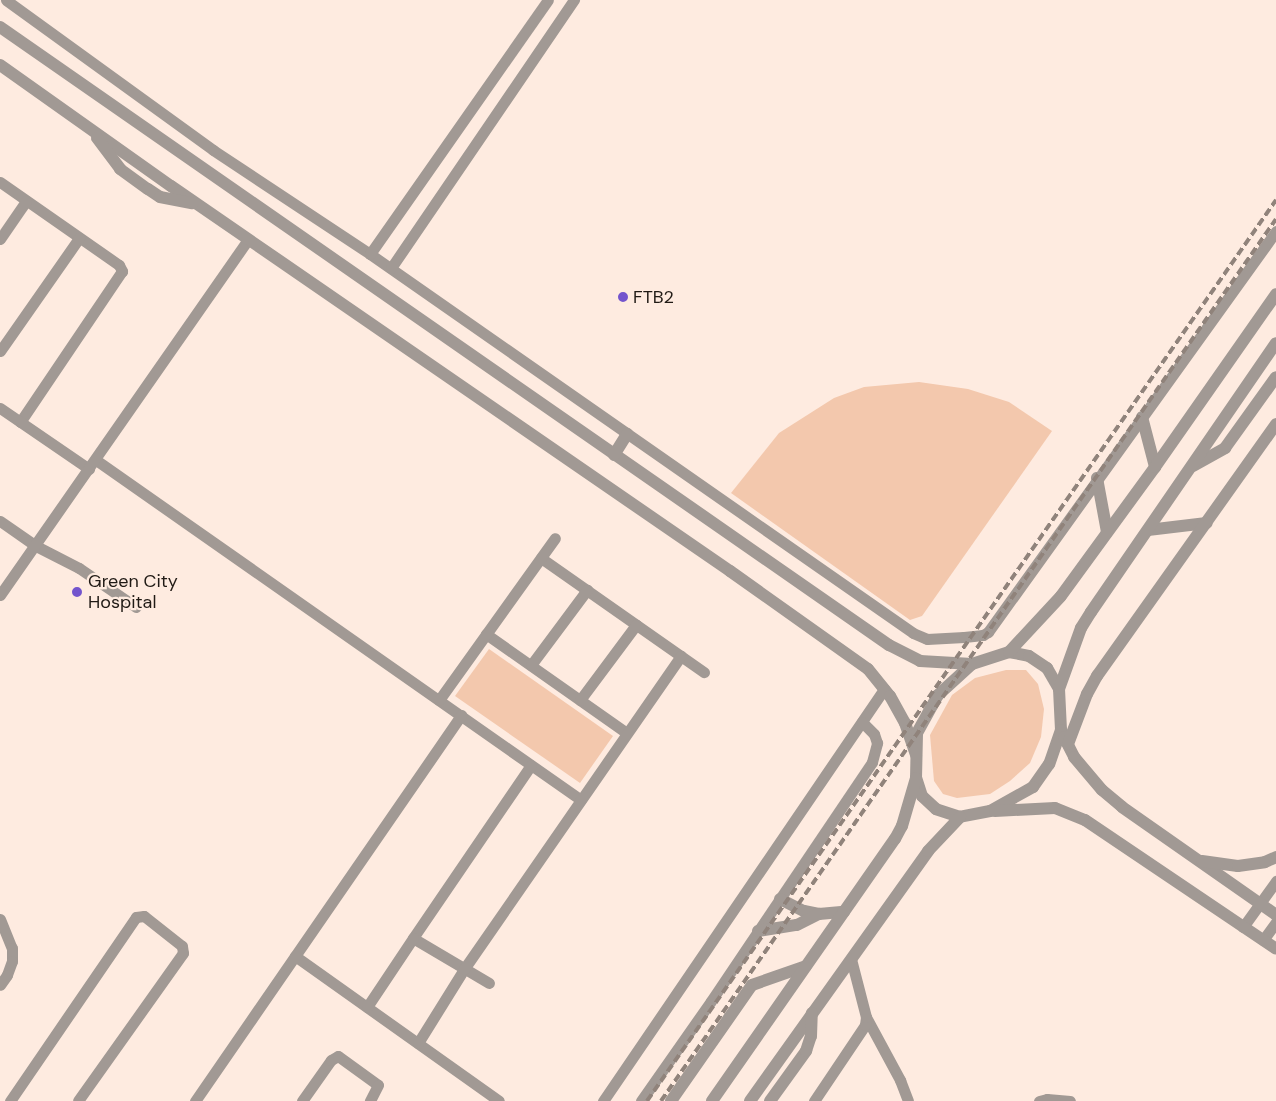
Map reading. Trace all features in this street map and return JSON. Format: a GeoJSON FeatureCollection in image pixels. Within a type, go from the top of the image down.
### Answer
{"type":"FeatureCollection","features":[{"type":"Feature","properties":{"kind":"street"},"geometry":{"type":"LineString","coordinates":[[6,0],[213,150],[391,268],[913,634],[927,639],[964,638],[986,634],[1276,231]]}},
{"type":"Feature","properties":{"kind":"street"},"geometry":{"type":"LineString","coordinates":[[370,254],[548,0]]}},
{"type":"Feature","properties":{"kind":"street"},"geometry":{"type":"LineString","coordinates":[[391,268],[574,0]]}},
{"type":"Feature","properties":{"kind":"street"},"geometry":{"type":"LineString","coordinates":[[0,27],[614,455],[903,654],[920,661],[972,664],[1009,652],[1061,596],[1155,467],[1276,294]]}},
{"type":"Feature","properties":{"kind":"street"},"geometry":{"type":"LineString","coordinates":[[0,65],[248,240],[730,571],[868,670],[884,689],[905,723],[916,755]]}},
{"type":"Feature","properties":{"kind":"street"},"geometry":{"type":"LineString","coordinates":[[0,182],[119,265],[122,271],[20,422]]}},
{"type":"Feature","properties":{"kind":"street"},"geometry":{"type":"LineString","coordinates":[[0,239],[26,201]]}},
{"type":"Feature","properties":{"kind":"street"},"geometry":{"type":"LineString","coordinates":[[0,351],[79,238]]}},
{"type":"Feature","properties":{"kind":"street"},"geometry":{"type":"LineString","coordinates":[[0,595],[248,240]]}},
{"type":"Feature","properties":{"kind":"street"},"geometry":{"type":"LineString","coordinates":[[1276,343],[1081,628],[1059,689],[1061,730],[1074,757],[1102,790],[1122,807],[1276,915]]}},
{"type":"Feature","properties":{"kind":"street"},"geometry":{"type":"LineString","coordinates":[[1191,467],[1225,448],[1276,377]]}},
{"type":"Feature","properties":{"kind":"street"},"geometry":{"type":"LineString","coordinates":[[0,408],[92,465],[461,715],[580,800]]}},
{"type":"Feature","properties":{"kind":"street"},"geometry":{"type":"LineString","coordinates":[[1142,417],[1155,467]]}},
{"type":"Feature","properties":{"kind":"street"},"geometry":{"type":"LineString","coordinates":[[1068,744],[1087,694],[1097,676],[1276,424]]}},
{"type":"Feature","properties":{"kind":"street"},"geometry":{"type":"LineString","coordinates":[[614,455],[627,434]]}},
{"type":"Feature","properties":{"kind":"street"},"geometry":{"type":"LineString","coordinates":[[1097,478],[1107,532]]}},
{"type":"Feature","properties":{"kind":"street"},"geometry":{"type":"LineString","coordinates":[[0,521],[36,546],[79,568],[136,607]]}},
{"type":"Feature","properties":{"kind":"street"},"geometry":{"type":"LineString","coordinates":[[1148,530],[1207,523]]}},
{"type":"Feature","properties":{"kind":"street"},"geometry":{"type":"LineString","coordinates":[[439,700],[555,538]]}},
{"type":"Feature","properties":{"kind":"street"},"geometry":{"type":"LineString","coordinates":[[541,558],[704,672]]}},
{"type":"Feature","properties":{"kind":"street"},"geometry":{"type":"LineString","coordinates":[[531,665],[586,590]]}},
{"type":"Feature","properties":{"kind":"street"},"geometry":{"type":"LineString","coordinates":[[580,700],[636,624]]}},
{"type":"Feature","properties":{"kind":"street"},"geometry":{"type":"LineString","coordinates":[[486,634],[628,733]]}},
{"type":"Feature","properties":{"kind":"street"},"geometry":{"type":"LineString","coordinates":[[1009,652],[1029,656],[1047,668],[1059,689]]}},
{"type":"Feature","properties":{"kind":"street"},"geometry":{"type":"LineString","coordinates":[[418,1043],[464,969],[681,656]]}},
{"type":"Feature","properties":{"kind":"street"},"geometry":{"type":"LineString","coordinates":[[712,1101],[895,839],[902,826],[916,778],[917,733],[938,695],[972,664]]}},
{"type":"Feature","properties":{"kind":"street"},"geometry":{"type":"LineString","coordinates":[[603,1101],[884,689]]}},
{"type":"Feature","properties":{"kind":"street"},"geometry":{"type":"LineString","coordinates":[[195,1101],[461,715]]}},
{"type":"Feature","properties":{"kind":"street"},"geometry":{"type":"LineString","coordinates":[[641,1101],[872,762],[877,743],[874,734],[862,722]]}},
{"type":"Feature","properties":{"kind":"street"},"geometry":{"type":"LineString","coordinates":[[990,811],[1033,787],[1043,776],[1061,730]]}},
{"type":"Feature","properties":{"kind":"street"},"geometry":{"type":"LineString","coordinates":[[367,1007],[531,765]]}},
{"type":"Feature","properties":{"kind":"street"},"geometry":{"type":"LineString","coordinates":[[916,778],[922,796],[936,809],[960,817],[990,811],[1055,808],[1085,820],[1276,949]]}},
{"type":"Feature","properties":{"kind":"street"},"geometry":{"type":"LineString","coordinates":[[750,1101],[928,851],[960,817]]}},
{"type":"Feature","properties":{"kind":"street"},"geometry":{"type":"LineString","coordinates":[[1200,861],[1238,866],[1266,862],[1276,857]]}},
{"type":"Feature","properties":{"kind":"street"},"geometry":{"type":"LineString","coordinates":[[1244,927],[1276,881]]}},
{"type":"Feature","properties":{"kind":"street"},"geometry":{"type":"LineString","coordinates":[[780,899],[804,911],[819,914],[844,912]]}},
{"type":"Feature","properties":{"kind":"street"},"geometry":{"type":"LineString","coordinates":[[758,931],[797,926],[819,914]]}},
{"type":"Feature","properties":{"kind":"street"},"geometry":{"type":"LineString","coordinates":[[10,1101],[136,917],[144,916],[182,946],[183,953],[78,1101]]}},
{"type":"Feature","properties":{"kind":"street"},"geometry":{"type":"LineString","coordinates":[[0,919],[12,948],[12,961],[7,975],[0,984]]}},
{"type":"Feature","properties":{"kind":"street"},"geometry":{"type":"LineString","coordinates":[[1263,940],[1276,922]]}},
{"type":"Feature","properties":{"kind":"street"},"geometry":{"type":"LineString","coordinates":[[413,938],[489,983]]}},
{"type":"Feature","properties":{"kind":"street"},"geometry":{"type":"LineString","coordinates":[[295,956],[499,1101]]}},
{"type":"Feature","properties":{"kind":"street"},"geometry":{"type":"LineString","coordinates":[[851,959],[866,1017],[900,1080],[908,1101]]}},
{"type":"Feature","properties":{"kind":"street"},"geometry":{"type":"LineString","coordinates":[[670,1101],[752,986],[806,966]]}},
{"type":"Feature","properties":{"kind":"street"},"geometry":{"type":"LineString","coordinates":[[770,1101],[806,1051],[811,1036],[812,1013]]}},
{"type":"Feature","properties":{"kind":"street"},"geometry":{"type":"LineString","coordinates":[[814,1101],[863,1030],[866,1017]]}},
{"type":"Feature","properties":{"kind":"street"},"geometry":{"type":"LineString","coordinates":[[302,1101],[332,1060],[338,1056],[378,1085],[378,1090],[370,1101]]}},
{"type":"Feature","properties":{"kind":"street"},"geometry":{"type":"LineString","coordinates":[[1039,1101],[1047,1099],[1070,1101]]}},
{"type":"Feature","properties":{"kind":"shaded area"},"geometry":{"type":"Polygon","coordinates":[[[919,382],[968,389],[1009,402],[1052,431],[922,616],[910,620],[731,493],[779,433],[834,398],[864,387],[919,382]]]}},
{"type":"Feature","properties":{"kind":"shaded area"},"geometry":{"type":"Polygon","coordinates":[[[489,649],[613,736],[580,783],[455,696],[489,649]]]}},
{"type":"Feature","properties":{"kind":"shaded area"},"geometry":{"type":"Polygon","coordinates":[[[1006,670],[1026,670],[1038,684],[1044,709],[1041,737],[1030,763],[1010,781],[990,794],[957,798],[943,794],[934,781],[930,735],[952,695],[975,678],[1006,670]]]}},
{"type":"Feature","properties":{"kind":"railway"},"geometry":{"type":"LineString","coordinates":[[647,1101],[1276,200]]}},
{"type":"Feature","properties":{"kind":"railway"},"geometry":{"type":"LineString","coordinates":[[661,1101],[1276,219]]}},
{"type":"Feature","properties":{"kind":"place","name":"FTB2"},"geometry":{"type":"Point","coordinates":[623,297]}},
{"type":"Feature","properties":{"kind":"place","name":"Green City Hospital"},"geometry":{"type":"Point","coordinates":[77,592]}}]}
